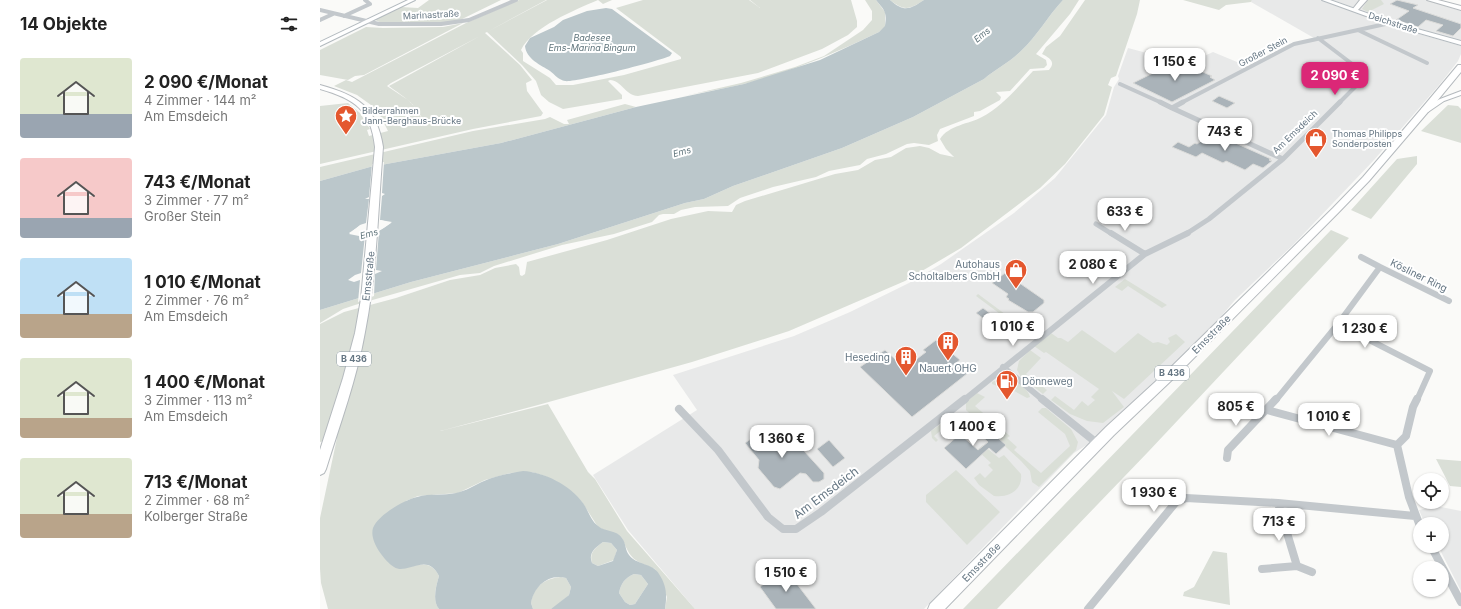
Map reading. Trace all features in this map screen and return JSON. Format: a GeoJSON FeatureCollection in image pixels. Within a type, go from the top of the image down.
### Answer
{"type":"FeatureCollection","features":[{"type":"Feature","properties":{"kind":"highway"},"geometry":{"type":"LineString","coordinates":[[1355,10],[1364,0]]}},
{"type":"Feature","properties":{"kind":"highway"},"geometry":{"type":"LineString","coordinates":[[1430,0],[1461,8]]}},
{"type":"Feature","properties":{"kind":"highway","name":"Emsstraße"},"geometry":{"type":"LineString","coordinates":[[1425,110],[1461,67]]}},
{"type":"Feature","properties":{"kind":"main road"},"geometry":{"type":"LineString","coordinates":[[320,44],[412,0]]}},
{"type":"Feature","properties":{"kind":"main road","name":"Deichstraße"},"geometry":{"type":"LineString","coordinates":[[1325,0],[1390,23],[1461,44]]}},
{"type":"Feature","properties":{"kind":"main road","name":"Emsstraße"},"geometry":{"type":"LineString","coordinates":[[320,87],[345,95],[358,103],[368,112],[377,128],[379,147],[366,299],[349,378],[320,469]]}},
{"type":"Feature","properties":{"kind":"main road"},"geometry":{"type":"LineString","coordinates":[[1425,110],[1442,100],[1461,93]]}},
{"type":"Feature","properties":{"kind":"main road","name":"Emsstraße"},"geometry":{"type":"LineString","coordinates":[[935,609],[1098,444],[1170,375],[1336,210],[1370,174],[1425,110]]}},
{"type":"Feature","properties":{"kind":"street"},"geometry":{"type":"LineString","coordinates":[[344,16],[370,4],[366,0]]}},
{"type":"Feature","properties":{"kind":"street","name":"Marinastraße"},"geometry":{"type":"LineString","coordinates":[[320,10],[367,22],[393,25],[454,23],[474,18],[516,0]]}},
{"type":"Feature","properties":{"kind":"street"},"geometry":{"type":"LineString","coordinates":[[320,20],[333,14]]}},
{"type":"Feature","properties":{"kind":"street","name":"Großer Stein"},"geometry":{"type":"LineString","coordinates":[[1172,108],[1288,47],[1318,38],[1390,23]]}},
{"type":"Feature","properties":{"kind":"street"},"geometry":{"type":"LineString","coordinates":[[1358,30],[1427,63]]}},
{"type":"Feature","properties":{"kind":"street","name":"Am Emsdeich"},"geometry":{"type":"LineString","coordinates":[[679,409],[718,450],[768,517],[783,529],[796,529],[821,512],[1145,254],[1186,234],[1209,219],[1283,159],[1363,79],[1364,75],[1360,70],[1318,38]]}},
{"type":"Feature","properties":{"kind":"street"},"geometry":{"type":"LineString","coordinates":[[1120,84],[1283,159]]}},
{"type":"Feature","properties":{"kind":"street"},"geometry":{"type":"LineString","coordinates":[[1096,224],[1145,254]]}},
{"type":"Feature","properties":{"kind":"street","name":"Kösliner Ring"},"geometry":{"type":"LineString","coordinates":[[1360,257],[1449,301]]}},
{"type":"Feature","properties":{"kind":"street","name":"Kösliner Ring"},"geometry":{"type":"LineString","coordinates":[[1227,458],[1228,450],[1262,413],[1267,410],[1338,324],[1380,267]]}},
{"type":"Feature","properties":{"kind":"street"},"geometry":{"type":"LineString","coordinates":[[1338,324],[1430,371],[1413,407],[1406,436],[1397,446]]}},
{"type":"Feature","properties":{"kind":"street"},"geometry":{"type":"LineString","coordinates":[[1003,367],[1098,444]]}},
{"type":"Feature","properties":{"kind":"street"},"geometry":{"type":"LineString","coordinates":[[1267,410],[1397,446]]}},
{"type":"Feature","properties":{"kind":"street"},"geometry":{"type":"LineString","coordinates":[[1092,608],[1176,502],[1186,498],[1278,503],[1415,516],[1397,446]]}},
{"type":"Feature","properties":{"kind":"street"},"geometry":{"type":"LineString","coordinates":[[1278,503],[1297,566]]}},
{"type":"Feature","properties":{"kind":"street"},"geometry":{"type":"LineString","coordinates":[[1435,553],[1461,602]]}},
{"type":"Feature","properties":{"kind":"street"},"geometry":{"type":"LineString","coordinates":[[1262,569],[1297,566],[1312,572]]}},
{"type":"Feature","properties":{"kind":"shaded area"},"geometry":{"type":"Polygon","coordinates":[[[429,0],[501,0],[456,22],[384,24],[375,20],[401,7],[418,8],[429,0]]]}},
{"type":"Feature","properties":{"kind":"shaded area"},"geometry":{"type":"Polygon","coordinates":[[[519,0],[546,0],[485,33],[520,65],[532,80],[526,83],[527,91],[543,113],[541,116],[473,129],[320,164],[320,106],[348,103],[360,113],[370,129],[367,130],[369,136],[388,131],[381,117],[371,105],[357,95],[334,86],[346,80],[352,82],[466,23],[519,0]],[[480,36],[387,86],[408,100],[389,86],[480,36]],[[415,108],[424,122],[421,115],[415,108]]]}},
{"type":"Feature","properties":{"kind":"shaded area"},"geometry":{"type":"Polygon","coordinates":[[[547,0],[598,0],[566,14],[544,27],[534,34],[521,50],[523,53],[523,61],[550,78],[556,85],[573,85],[624,75],[681,59],[681,57],[616,8],[643,0],[749,0],[760,8],[750,0],[851,0],[857,21],[857,27],[848,35],[822,49],[758,73],[638,96],[630,94],[617,82],[610,80],[608,81],[622,95],[622,99],[563,109],[549,102],[541,95],[536,81],[522,65],[487,32],[547,0]]]}},
{"type":"Feature","properties":{"kind":"shaded area"},"geometry":{"type":"Polygon","coordinates":[[[598,0],[612,0],[603,4],[598,0]]]}},
{"type":"Feature","properties":{"kind":"shaded area"},"geometry":{"type":"Polygon","coordinates":[[[865,0],[876,0],[885,12],[885,27],[879,32],[829,55],[779,74],[744,84],[680,97],[741,83],[795,67],[824,56],[863,30],[872,20],[872,11],[865,0]]]}},
{"type":"Feature","properties":{"kind":"shaded area"},"geometry":{"type":"Polygon","coordinates":[[[890,0],[924,0],[907,8],[899,6],[890,0]]]}},
{"type":"Feature","properties":{"kind":"shaded area"},"geometry":{"type":"Polygon","coordinates":[[[1063,0],[1079,0],[1070,14],[1036,54],[1046,60],[1047,65],[1044,68],[1030,69],[1010,91],[996,92],[1001,97],[1000,100],[980,111],[974,112],[974,116],[940,129],[937,135],[938,141],[929,145],[914,143],[907,144],[886,154],[867,159],[860,165],[829,171],[816,177],[773,187],[740,198],[728,206],[695,207],[681,210],[674,214],[659,215],[652,222],[614,234],[562,245],[494,266],[480,273],[460,275],[355,305],[343,309],[320,323],[320,310],[411,282],[558,244],[685,203],[704,199],[733,186],[842,148],[913,117],[984,79],[1021,51],[1063,0]]]}},
{"type":"Feature","properties":{"kind":"shaded area"},"geometry":{"type":"Polygon","coordinates":[[[1085,0],[1140,0],[1137,14],[1116,76],[1111,78],[1108,85],[1112,87],[1104,115],[1065,164],[1040,188],[961,248],[905,281],[789,331],[692,362],[440,431],[548,404],[588,472],[595,479],[627,531],[695,609],[665,609],[667,597],[655,569],[637,561],[628,551],[622,538],[598,527],[582,502],[561,484],[545,476],[532,472],[510,473],[485,480],[458,493],[418,496],[406,501],[401,569],[418,565],[427,565],[436,571],[439,576],[435,597],[439,609],[328,609],[321,583],[320,518],[337,438],[320,442],[320,324],[344,312],[396,298],[450,280],[480,275],[495,268],[516,264],[519,267],[520,275],[522,276],[525,274],[527,262],[607,240],[671,219],[708,211],[732,212],[736,205],[745,201],[835,174],[858,170],[875,160],[891,157],[906,148],[920,146],[929,148],[940,154],[954,157],[946,149],[940,139],[944,134],[954,128],[989,113],[1009,96],[1033,71],[1049,70],[1052,62],[1042,54],[1046,47],[1060,36],[1085,0]]]}},
{"type":"Feature","properties":{"kind":"shaded area"},"geometry":{"type":"Polygon","coordinates":[[[1183,0],[1252,0],[1251,2],[1226,5],[1219,10],[1183,0]]]}},
{"type":"Feature","properties":{"kind":"shaded area"},"geometry":{"type":"Polygon","coordinates":[[[1252,0],[1320,0],[1416,33],[1461,46],[1461,54],[1458,61],[1440,84],[1374,160],[1293,245],[1235,300],[1191,352],[1115,427],[1074,453],[924,609],[695,609],[628,530],[593,475],[697,410],[673,375],[794,336],[850,312],[909,283],[941,264],[1014,213],[1055,178],[1106,115],[1128,48],[1143,52],[1178,68],[1213,52],[1249,67],[1293,43],[1314,38],[1251,2],[1252,0]]]}},
{"type":"Feature","properties":{"kind":"shaded area"},"geometry":{"type":"Polygon","coordinates":[[[1332,0],[1435,0],[1432,2],[1461,11],[1461,41],[1393,21],[1332,0]]]}},
{"type":"Feature","properties":{"kind":"shaded area"},"geometry":{"type":"Polygon","coordinates":[[[1368,0],[1381,0],[1384,4],[1370,11],[1372,13],[1370,13],[1362,9],[1368,0]]]}},
{"type":"Feature","properties":{"kind":"shaded area"},"geometry":{"type":"Polygon","coordinates":[[[463,23],[364,75],[355,76],[348,80],[320,75],[320,50],[366,27],[443,27],[463,23]]]}},
{"type":"Feature","properties":{"kind":"shaded area"},"geometry":{"type":"Polygon","coordinates":[[[625,104],[636,107],[501,143],[370,167],[320,181],[320,167],[473,131],[550,117],[564,124],[569,124],[567,120],[625,104]]]}},
{"type":"Feature","properties":{"kind":"shaded area"},"geometry":{"type":"Polygon","coordinates":[[[1448,105],[1458,106],[1461,109],[1461,143],[1421,131],[1448,105]]]}},
{"type":"Feature","properties":{"kind":"shaded area"},"geometry":{"type":"Polygon","coordinates":[[[1417,156],[1417,164],[1371,219],[1351,210],[1397,159],[1417,156]]]}},
{"type":"Feature","properties":{"kind":"shaded area"},"geometry":{"type":"Polygon","coordinates":[[[1331,230],[1349,238],[1148,452],[997,609],[963,609],[1331,230]]]}},
{"type":"Feature","properties":{"kind":"shaded area"},"geometry":{"type":"Polygon","coordinates":[[[1125,279],[1167,305],[1162,308],[1128,286],[1122,291],[1115,287],[1125,279]]]}},
{"type":"Feature","properties":{"kind":"shaded area"},"geometry":{"type":"Polygon","coordinates":[[[978,294],[1021,326],[1025,324],[1032,329],[1036,327],[1039,329],[1031,337],[976,296],[978,294]]]}},
{"type":"Feature","properties":{"kind":"shaded area"},"geometry":{"type":"Polygon","coordinates":[[[1082,330],[1115,353],[1138,333],[1153,343],[1158,342],[1167,345],[1170,342],[1168,338],[1176,334],[1185,342],[1124,399],[1112,391],[1124,407],[1103,423],[1087,421],[1070,414],[1051,400],[1055,396],[1074,410],[1082,401],[1088,406],[1095,400],[1091,397],[1099,389],[1046,352],[1044,353],[1034,346],[1051,333],[1068,342],[1082,330]]]}},
{"type":"Feature","properties":{"kind":"shaded area"},"geometry":{"type":"Polygon","coordinates":[[[1030,350],[1041,358],[1026,374],[1047,390],[1043,394],[1021,377],[1017,370],[1019,361],[1030,350]]]}},
{"type":"Feature","properties":{"kind":"shaded area"},"geometry":{"type":"Polygon","coordinates":[[[1002,378],[1019,384],[1029,393],[1030,397],[1027,398],[1009,388],[1008,390],[992,384],[992,382],[1002,378]]]}},
{"type":"Feature","properties":{"kind":"shaded area"},"geometry":{"type":"Polygon","coordinates":[[[977,393],[985,397],[975,406],[1010,436],[1007,438],[1017,447],[1014,450],[1041,473],[1070,446],[1065,434],[1038,412],[1042,408],[1046,408],[1071,429],[1078,442],[1076,450],[1039,487],[1032,482],[1030,471],[1021,461],[966,410],[966,402],[977,393]]]}},
{"type":"Feature","properties":{"kind":"shaded area"},"geometry":{"type":"Polygon","coordinates":[[[955,414],[967,421],[966,426],[959,432],[949,424],[934,436],[938,440],[936,442],[932,438],[931,431],[955,414]]]}},
{"type":"Feature","properties":{"kind":"shaded area"},"geometry":{"type":"Polygon","coordinates":[[[983,445],[999,458],[1004,455],[1021,474],[1020,484],[1014,492],[1005,496],[994,496],[979,485],[974,478],[980,473],[985,478],[993,470],[988,465],[991,463],[977,450],[983,445]]]}},
{"type":"Feature","properties":{"kind":"shaded area"},"geometry":{"type":"Polygon","coordinates":[[[1436,459],[1461,461],[1461,487],[1450,486],[1449,473],[1443,473],[1436,459]]]}},
{"type":"Feature","properties":{"kind":"shaded area"},"geometry":{"type":"Polygon","coordinates":[[[956,470],[1000,512],[967,545],[926,502],[926,495],[956,470]]]}},
{"type":"Feature","properties":{"kind":"shaded area"},"geometry":{"type":"Polygon","coordinates":[[[1449,509],[1461,511],[1461,591],[1449,568],[1449,561],[1446,561],[1442,553],[1449,553],[1449,517],[1422,517],[1419,510],[1449,509]]]}},
{"type":"Feature","properties":{"kind":"shaded area"},"geometry":{"type":"Polygon","coordinates":[[[603,542],[611,543],[617,550],[614,560],[598,566],[592,563],[591,556],[595,549],[603,542]]]}},
{"type":"Feature","properties":{"kind":"shaded area"},"geometry":{"type":"Polygon","coordinates":[[[1213,551],[1227,553],[1230,605],[1183,596],[1184,592],[1194,587],[1213,551]]]}},
{"type":"Feature","properties":{"kind":"shaded area"},"geometry":{"type":"Polygon","coordinates":[[[634,574],[641,575],[648,584],[635,604],[630,605],[625,602],[619,593],[624,581],[634,574]]]}},
{"type":"Feature","properties":{"kind":"shaded area"},"geometry":{"type":"Polygon","coordinates":[[[561,577],[566,578],[571,587],[569,595],[554,608],[533,609],[531,603],[532,597],[537,588],[545,581],[561,577]]]}},
{"type":"Feature","properties":{"kind":"water","name":"Ems"},"geometry":{"type":"Polygon","coordinates":[[[876,0],[890,0],[903,8],[910,8],[924,0],[1063,0],[1021,51],[984,79],[913,117],[842,148],[733,186],[704,199],[685,203],[558,244],[411,282],[320,310],[320,181],[370,167],[501,143],[636,107],[744,84],[820,60],[879,32],[885,26],[885,12],[876,0]],[[381,220],[361,225],[349,233],[360,235],[371,234],[391,223],[381,220]]]}},
{"type":"Feature","properties":{"kind":"water","name":"Badesee Ems-Marina Bingum"},"geometry":{"type":"Polygon","coordinates":[[[606,8],[612,9],[672,53],[670,56],[635,67],[572,81],[565,81],[534,61],[528,55],[525,46],[530,38],[554,27],[563,20],[587,11],[606,8]]]}},
{"type":"Feature","properties":{"kind":"water"},"geometry":{"type":"Polygon","coordinates":[[[523,471],[548,477],[564,485],[578,496],[596,524],[601,528],[620,535],[628,553],[632,558],[653,568],[659,574],[666,591],[665,609],[551,609],[569,595],[571,587],[566,578],[554,577],[543,582],[535,591],[531,603],[533,609],[439,609],[435,598],[439,576],[434,569],[429,565],[423,565],[399,569],[394,567],[386,560],[378,550],[373,539],[373,528],[380,518],[405,501],[422,496],[460,492],[489,479],[523,471]],[[603,542],[595,549],[591,556],[592,563],[598,566],[613,561],[617,550],[611,543],[603,542]],[[634,574],[624,581],[619,593],[625,602],[630,605],[635,604],[648,584],[641,575],[634,574]]]}},
{"type":"Feature","properties":{"kind":"pier"},"geometry":{"type":"Polygon","coordinates":[[[384,162],[382,193],[385,194],[382,196],[380,220],[392,222],[379,231],[376,270],[382,271],[375,274],[374,296],[358,302],[360,280],[354,282],[348,280],[361,273],[365,235],[359,236],[349,234],[360,225],[366,223],[369,199],[365,199],[369,197],[372,164],[384,162]],[[381,222],[361,227],[353,233],[359,234],[380,229],[387,223],[381,222]]]}},
{"type":"Feature","properties":{"kind":"building"},"geometry":{"type":"Polygon","coordinates":[[[1397,0],[1418,5],[1413,8],[1461,24],[1461,28],[1453,36],[1436,31],[1443,25],[1426,20],[1418,27],[1396,20],[1409,11],[1390,4],[1397,0]]]}},
{"type":"Feature","properties":{"kind":"building"},"geometry":{"type":"Polygon","coordinates":[[[1169,65],[1180,70],[1189,66],[1212,76],[1210,77],[1215,80],[1172,102],[1133,83],[1169,65]]]}},
{"type":"Feature","properties":{"kind":"building"},"geometry":{"type":"Polygon","coordinates":[[[1219,96],[1235,103],[1227,108],[1212,101],[1219,96]]]}},
{"type":"Feature","properties":{"kind":"building"},"geometry":{"type":"Polygon","coordinates":[[[1213,133],[1271,159],[1269,160],[1272,161],[1263,168],[1253,164],[1245,170],[1226,161],[1223,163],[1202,153],[1196,157],[1172,147],[1178,142],[1189,147],[1195,143],[1197,144],[1213,133]]]}},
{"type":"Feature","properties":{"kind":"building","name":"Autohaus Scholtalbers GmbH"},"geometry":{"type":"Polygon","coordinates":[[[1005,273],[1044,300],[1044,303],[1033,312],[1028,312],[1008,300],[1009,299],[1006,297],[1008,294],[992,283],[1005,273]]]}},
{"type":"Feature","properties":{"kind":"building"},"geometry":{"type":"Polygon","coordinates":[[[983,308],[1003,323],[996,328],[976,313],[983,308]]]}},
{"type":"Feature","properties":{"kind":"building","name":"Heseding"},"geometry":{"type":"Polygon","coordinates":[[[936,340],[960,360],[956,363],[968,373],[912,417],[860,367],[885,350],[905,368],[926,352],[923,350],[936,340]]]}},
{"type":"Feature","properties":{"kind":"building"},"geometry":{"type":"Polygon","coordinates":[[[981,423],[1006,445],[996,454],[989,448],[966,469],[944,448],[960,434],[978,450],[988,442],[974,429],[981,423]]]}},
{"type":"Feature","properties":{"kind":"building"},"geometry":{"type":"Polygon","coordinates":[[[768,427],[776,437],[785,430],[824,473],[824,479],[819,482],[813,482],[806,474],[800,473],[780,489],[774,487],[758,468],[759,460],[745,443],[768,427]]]}},
{"type":"Feature","properties":{"kind":"building"},"geometry":{"type":"Polygon","coordinates":[[[829,440],[845,458],[833,467],[817,449],[829,440]]]}},
{"type":"Feature","properties":{"kind":"building"},"geometry":{"type":"Polygon","coordinates":[[[784,567],[816,609],[776,609],[760,587],[784,567]]]}},
{"type":"Feature","properties":{"kind":"place","name":"Bilderrahmen Jann-Berghaus-Brücke"},"geometry":{"type":"Point","coordinates":[346,136]}},
{"type":"Feature","properties":{"kind":"place","name":"Thomas Philipps Sonderposten"},"geometry":{"type":"Point","coordinates":[1316,158]}},
{"type":"Feature","properties":{"kind":"place","name":"Autohaus Scholtalbers GmbH"},"geometry":{"type":"Point","coordinates":[1016,290]}},
{"type":"Feature","properties":{"kind":"place","name":"Nauert OHG"},"geometry":{"type":"Point","coordinates":[948,362]}},
{"type":"Feature","properties":{"kind":"place","name":"Heseding"},"geometry":{"type":"Point","coordinates":[906,376]}},
{"type":"Feature","properties":{"kind":"place","name":"Dönneweg"},"geometry":{"type":"Point","coordinates":[1007,400]}}]}
